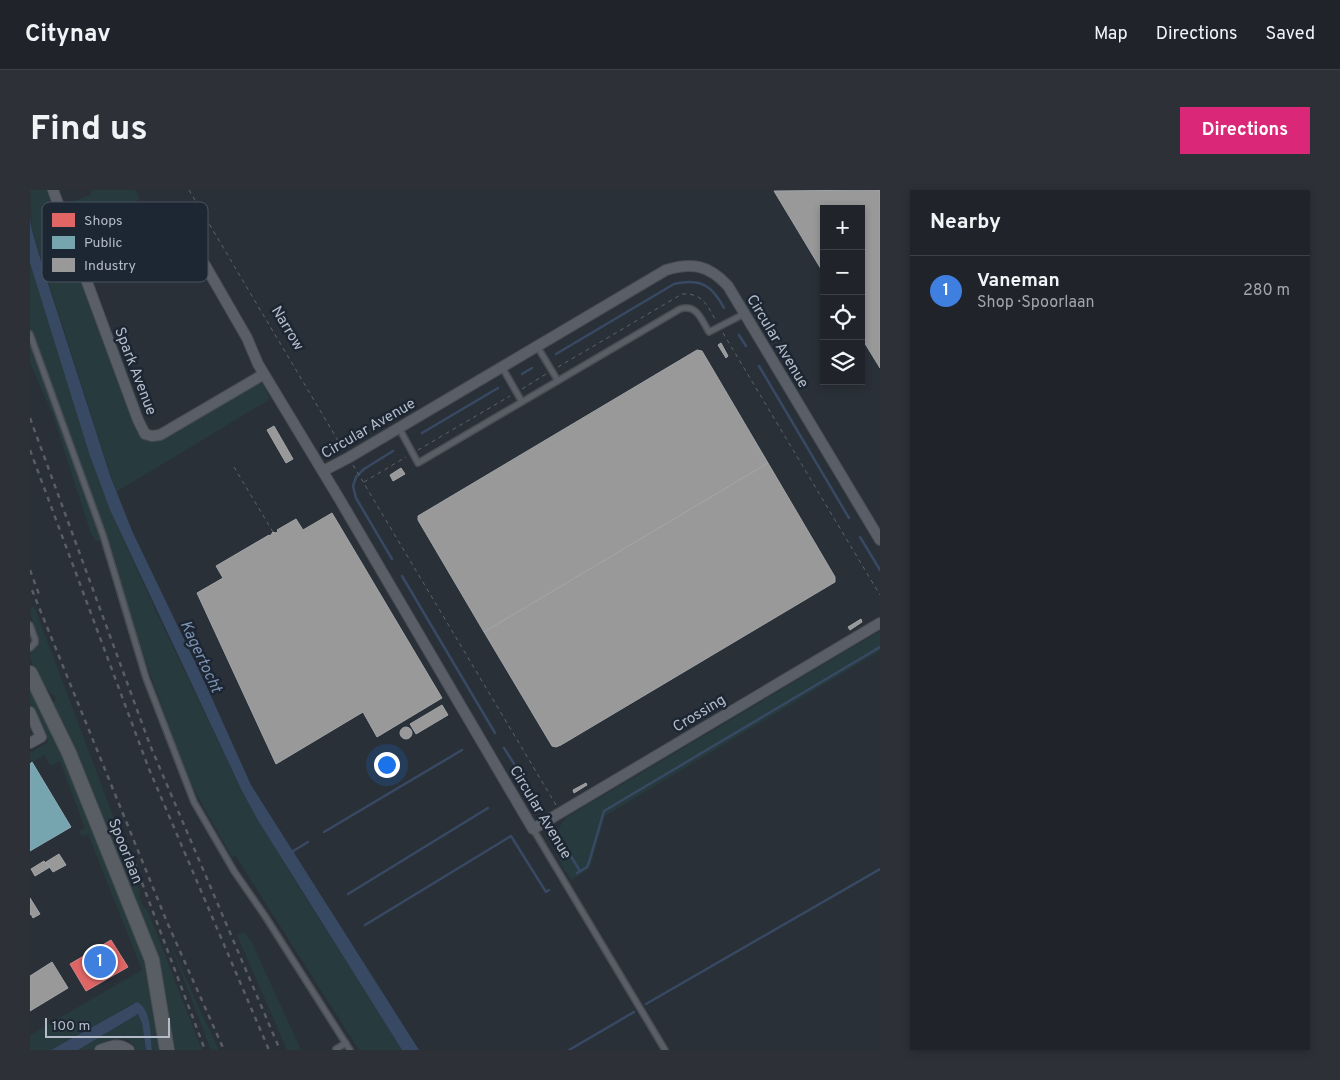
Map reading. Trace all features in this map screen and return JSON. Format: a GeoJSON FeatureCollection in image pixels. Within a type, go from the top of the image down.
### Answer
{"type":"FeatureCollection","features":[{"type":"Feature","properties":{"kind":"main road","name":"Spoorlaan"},"geometry":{"type":"LineString","coordinates":[[30,672],[69,753],[152,960],[167,1050]]}},
{"type":"Feature","properties":{"kind":"street","name":"Spark Avenue"},"geometry":{"type":"LineString","coordinates":[[52,190],[56,202]]}},
{"type":"Feature","properties":{"kind":"street","name":"Circular Avenue"},"geometry":{"type":"LineString","coordinates":[[533,829],[323,471],[350,462],[399,428],[666,270],[680,265],[692,265],[719,276],[728,286],[880,540]]}},
{"type":"Feature","properties":{"kind":"street"},"geometry":{"type":"LineString","coordinates":[[208,271],[247,338],[264,374],[323,471]]}},
{"type":"Feature","properties":{"kind":"street","name":"Spark Avenue"},"geometry":{"type":"LineString","coordinates":[[86,282],[138,420],[145,434],[152,436],[160,435],[264,374]]}},
{"type":"Feature","properties":{"kind":"street","name":"Crossing"},"geometry":{"type":"LineString","coordinates":[[533,829],[880,623]]}},
{"type":"Feature","properties":{"kind":"street"},"geometry":{"type":"LineString","coordinates":[[30,712],[41,737],[30,743]]}},
{"type":"Feature","properties":{"kind":"street"},"geometry":{"type":"LineString","coordinates":[[100,1050],[113,1045],[123,1046],[129,1050]]}},
{"type":"Feature","properties":{"kind":"lane"},"geometry":{"type":"LineString","coordinates":[[399,428],[418,463],[680,309],[687,307],[694,310],[709,332],[745,314]]}},
{"type":"Feature","properties":{"kind":"lane"},"geometry":{"type":"LineString","coordinates":[[30,334],[103,535],[146,678],[194,802],[234,871],[265,916],[350,1050]]}},
{"type":"Feature","properties":{"kind":"lane"},"geometry":{"type":"LineString","coordinates":[[537,346],[558,381]]}},
{"type":"Feature","properties":{"kind":"lane"},"geometry":{"type":"LineString","coordinates":[[501,367],[522,402]]}},
{"type":"Feature","properties":{"kind":"lane"},"geometry":{"type":"LineString","coordinates":[[30,625],[35,643],[30,648]]}},
{"type":"Feature","properties":{"kind":"lane","name":"Circular Avenue"},"geometry":{"type":"LineString","coordinates":[[533,829],[665,1050]]}},
{"type":"Feature","properties":{"kind":"lane"},"geometry":{"type":"LineString","coordinates":[[336,1049],[346,1043]]}},
{"type":"Feature","properties":{"kind":"path","name":"Narrow"},"geometry":{"type":"LineString","coordinates":[[189,190],[196,202]]}},
{"type":"Feature","properties":{"kind":"path","name":"Narrow"},"geometry":{"type":"LineString","coordinates":[[208,222],[350,462],[364,482]]}},
{"type":"Feature","properties":{"kind":"path"},"geometry":{"type":"LineString","coordinates":[[364,482],[682,294],[691,293],[702,299],[880,594]]}},
{"type":"Feature","properties":{"kind":"path"},"geometry":{"type":"LineString","coordinates":[[234,466],[273,532]]}},
{"type":"Feature","properties":{"kind":"path","name":"Circular Avenue"},"geometry":{"type":"LineString","coordinates":[[364,482],[561,814]]}},
{"type":"Feature","properties":{"kind":"green space"},"geometry":{"type":"Polygon","coordinates":[[[30,190],[47,190],[51,202],[42,202],[42,262],[32,231],[30,190]]]}},
{"type":"Feature","properties":{"kind":"green space"},"geometry":{"type":"Polygon","coordinates":[[[92,190],[135,190],[140,199],[134,202],[71,202],[90,195],[92,190]]]}},
{"type":"Feature","properties":{"kind":"green space"},"geometry":{"type":"Polygon","coordinates":[[[30,263],[99,480],[110,510],[156,611],[242,791],[291,874],[402,1050],[359,1050],[235,855],[232,857],[185,770],[137,637],[110,543],[106,540],[96,541],[91,534],[53,415],[30,363],[30,263]]]}},
{"type":"Feature","properties":{"kind":"green space"},"geometry":{"type":"Polygon","coordinates":[[[48,282],[81,282],[134,426],[140,436],[146,440],[158,441],[254,384],[262,383],[270,399],[116,492],[48,282]]]}},
{"type":"Feature","properties":{"kind":"green space"},"geometry":{"type":"Polygon","coordinates":[[[34,606],[132,866],[131,870],[140,892],[139,897],[143,907],[147,909],[202,1050],[174,1050],[161,980],[53,704],[56,699],[43,686],[35,673],[30,654],[38,641],[30,612],[30,608],[34,606]]]}},
{"type":"Feature","properties":{"kind":"green space"},"geometry":{"type":"Polygon","coordinates":[[[880,631],[880,651],[605,816],[590,868],[572,880],[566,873],[558,857],[556,841],[561,824],[567,817],[880,631]]]}},
{"type":"Feature","properties":{"kind":"green space"},"geometry":{"type":"Polygon","coordinates":[[[30,685],[48,716],[135,932],[151,983],[162,1050],[152,1050],[148,1017],[134,1003],[51,1050],[30,1050],[30,1035],[142,970],[88,834],[82,836],[79,831],[85,828],[60,761],[51,766],[44,755],[30,764],[30,753],[48,742],[43,726],[30,704],[30,685]]]}},
{"type":"Feature","properties":{"kind":"green space"},"geometry":{"type":"Polygon","coordinates":[[[245,932],[253,945],[301,1050],[287,1050],[237,935],[245,932]]]}},
{"type":"Feature","properties":{"kind":"green space"},"geometry":{"type":"Polygon","coordinates":[[[167,935],[199,1008],[219,1050],[211,1050],[167,935]]]}},
{"type":"Feature","properties":{"kind":"green space"},"geometry":{"type":"Polygon","coordinates":[[[138,1014],[142,1023],[146,1050],[136,1050],[132,1043],[127,1040],[116,1039],[94,1049],[78,1050],[138,1014]]]}},
{"type":"Feature","properties":{"kind":"water"},"geometry":{"type":"Polygon","coordinates":[[[30,218],[42,264],[42,282],[48,282],[111,478],[133,533],[206,685],[251,785],[419,1050],[402,1050],[259,822],[242,791],[110,510],[89,453],[30,263],[30,218]]]}},
{"type":"Feature","properties":{"kind":"water"},"geometry":{"type":"Polygon","coordinates":[[[137,1002],[142,1005],[148,1017],[152,1050],[146,1050],[142,1023],[138,1014],[78,1050],[51,1050],[137,1002]]]}},
{"type":"Feature","properties":{"kind":"building: Shops"},"geometry":{"type":"Polygon","coordinates":[[[111,940],[128,967],[86,991],[70,964],[111,940]]]}},
{"type":"Feature","properties":{"kind":"building: Public"},"geometry":{"type":"Polygon","coordinates":[[[32,762],[71,827],[30,851],[30,764],[32,762]]]}},
{"type":"Feature","properties":{"kind":"building: Industry"},"geometry":{"type":"Polygon","coordinates":[[[880,190],[880,368],[865,344],[865,205],[820,205],[820,267],[774,191],[880,190]]]}},
{"type":"Feature","properties":{"kind":"building: Industry"},"geometry":{"type":"Polygon","coordinates":[[[721,343],[728,356],[726,358],[718,345],[721,343]]]}},
{"type":"Feature","properties":{"kind":"building: Industry"},"geometry":{"type":"Polygon","coordinates":[[[697,350],[702,351],[768,463],[484,632],[418,520],[418,516],[697,350]]]}},
{"type":"Feature","properties":{"kind":"building: Industry"},"geometry":{"type":"Polygon","coordinates":[[[274,426],[293,459],[286,463],[267,430],[274,426]]]}},
{"type":"Feature","properties":{"kind":"building: Industry"},"geometry":{"type":"Polygon","coordinates":[[[768,463],[835,577],[835,582],[561,745],[552,746],[484,632],[768,463]]]}},
{"type":"Feature","properties":{"kind":"building: Industry"},"geometry":{"type":"Polygon","coordinates":[[[401,468],[405,474],[393,481],[390,475],[401,468]]]}},
{"type":"Feature","properties":{"kind":"building: Industry"},"geometry":{"type":"Polygon","coordinates":[[[332,513],[442,698],[377,737],[363,712],[276,764],[197,593],[223,578],[216,566],[270,536],[273,532],[276,533],[277,530],[296,519],[303,530],[332,513]]]}},
{"type":"Feature","properties":{"kind":"building: Industry"},"geometry":{"type":"Polygon","coordinates":[[[861,619],[862,622],[850,630],[848,627],[861,619]]]}},
{"type":"Feature","properties":{"kind":"building: Industry"},"geometry":{"type":"Polygon","coordinates":[[[442,705],[448,715],[416,734],[410,724],[442,705]]]}},
{"type":"Feature","properties":{"kind":"building: Industry"},"geometry":{"type":"Polygon","coordinates":[[[404,727],[408,727],[412,733],[408,739],[404,739],[400,735],[400,731],[404,727]]]}},
{"type":"Feature","properties":{"kind":"building: Industry"},"geometry":{"type":"Polygon","coordinates":[[[586,783],[587,785],[574,793],[573,790],[586,783]]]}},
{"type":"Feature","properties":{"kind":"building: Industry"},"geometry":{"type":"Polygon","coordinates":[[[59,854],[66,865],[53,872],[46,862],[59,854]]]}},
{"type":"Feature","properties":{"kind":"building: Industry"},"geometry":{"type":"Polygon","coordinates":[[[44,861],[50,867],[35,876],[31,869],[44,861]]]}},
{"type":"Feature","properties":{"kind":"building: Industry"},"geometry":{"type":"Polygon","coordinates":[[[30,898],[40,914],[33,918],[30,915],[30,898]]]}},
{"type":"Feature","properties":{"kind":"building: Industry"},"geometry":{"type":"Polygon","coordinates":[[[52,962],[68,988],[30,1011],[30,976],[52,962]]]}},
{"type":"Feature","properties":{"kind":"waterway"},"geometry":{"type":"LineString","coordinates":[[556,354],[674,284],[691,282],[704,285],[715,294],[724,308]]}},
{"type":"Feature","properties":{"kind":"waterway"},"geometry":{"type":"LineString","coordinates":[[739,335],[746,346]]}},
{"type":"Feature","properties":{"kind":"waterway"},"geometry":{"type":"LineString","coordinates":[[759,366],[849,518]]}},
{"type":"Feature","properties":{"kind":"waterway"},"geometry":{"type":"LineString","coordinates":[[522,374],[532,368]]}},
{"type":"Feature","properties":{"kind":"waterway"},"geometry":{"type":"LineString","coordinates":[[422,433],[498,388]]}},
{"type":"Feature","properties":{"kind":"waterway"},"geometry":{"type":"LineString","coordinates":[[392,559],[356,498],[353,486],[356,477],[364,469],[393,451]]}},
{"type":"Feature","properties":{"kind":"waterway"},"geometry":{"type":"LineString","coordinates":[[860,537],[880,570]]}},
{"type":"Feature","properties":{"kind":"waterway"},"geometry":{"type":"LineString","coordinates":[[402,576],[495,733]]}},
{"type":"Feature","properties":{"kind":"waterway"},"geometry":{"type":"LineString","coordinates":[[577,873],[587,867],[604,811],[880,647]]}},
{"type":"Feature","properties":{"kind":"waterway"},"geometry":{"type":"LineString","coordinates":[[504,748],[534,795]]}},
{"type":"Feature","properties":{"kind":"waterway"},"geometry":{"type":"LineString","coordinates":[[324,832],[462,750]]}},
{"type":"Feature","properties":{"kind":"waterway"},"geometry":{"type":"LineString","coordinates":[[348,894],[488,808]]}},
{"type":"Feature","properties":{"kind":"waterway"},"geometry":{"type":"LineString","coordinates":[[365,925],[511,836],[546,892],[549,890]]}},
{"type":"Feature","properties":{"kind":"waterway"},"geometry":{"type":"LineString","coordinates":[[290,853],[308,842]]}},
{"type":"Feature","properties":{"kind":"waterway"},"geometry":{"type":"LineString","coordinates":[[567,850],[580,871]]}},
{"type":"Feature","properties":{"kind":"waterway"},"geometry":{"type":"LineString","coordinates":[[646,1004],[880,869]]}},
{"type":"Feature","properties":{"kind":"waterway"},"geometry":{"type":"LineString","coordinates":[[569,1050],[634,1012]]}},
{"type":"Feature","properties":{"kind":"railway"},"geometry":{"type":"LineString","coordinates":[[30,418],[150,745],[280,1050]]}},
{"type":"Feature","properties":{"kind":"railway"},"geometry":{"type":"LineString","coordinates":[[30,450],[149,769],[269,1050]]}},
{"type":"Feature","properties":{"kind":"railway"},"geometry":{"type":"LineString","coordinates":[[30,570],[40,597]]}},
{"type":"Feature","properties":{"kind":"railway"},"geometry":{"type":"LineString","coordinates":[[32,590],[167,922],[224,1050]]}},
{"type":"Feature","properties":{"kind":"railway"},"geometry":{"type":"LineString","coordinates":[[135,864],[205,1050]]}},
{"type":"Feature","properties":{"kind":"place","name":"Vaneman"},"geometry":{"type":"Point","coordinates":[100,962]}},
{"type":"Feature","properties":{"kind":"water label","name":"Kagertocht"},"geometry":{"type":"Point","coordinates":[202,656]}}]}
